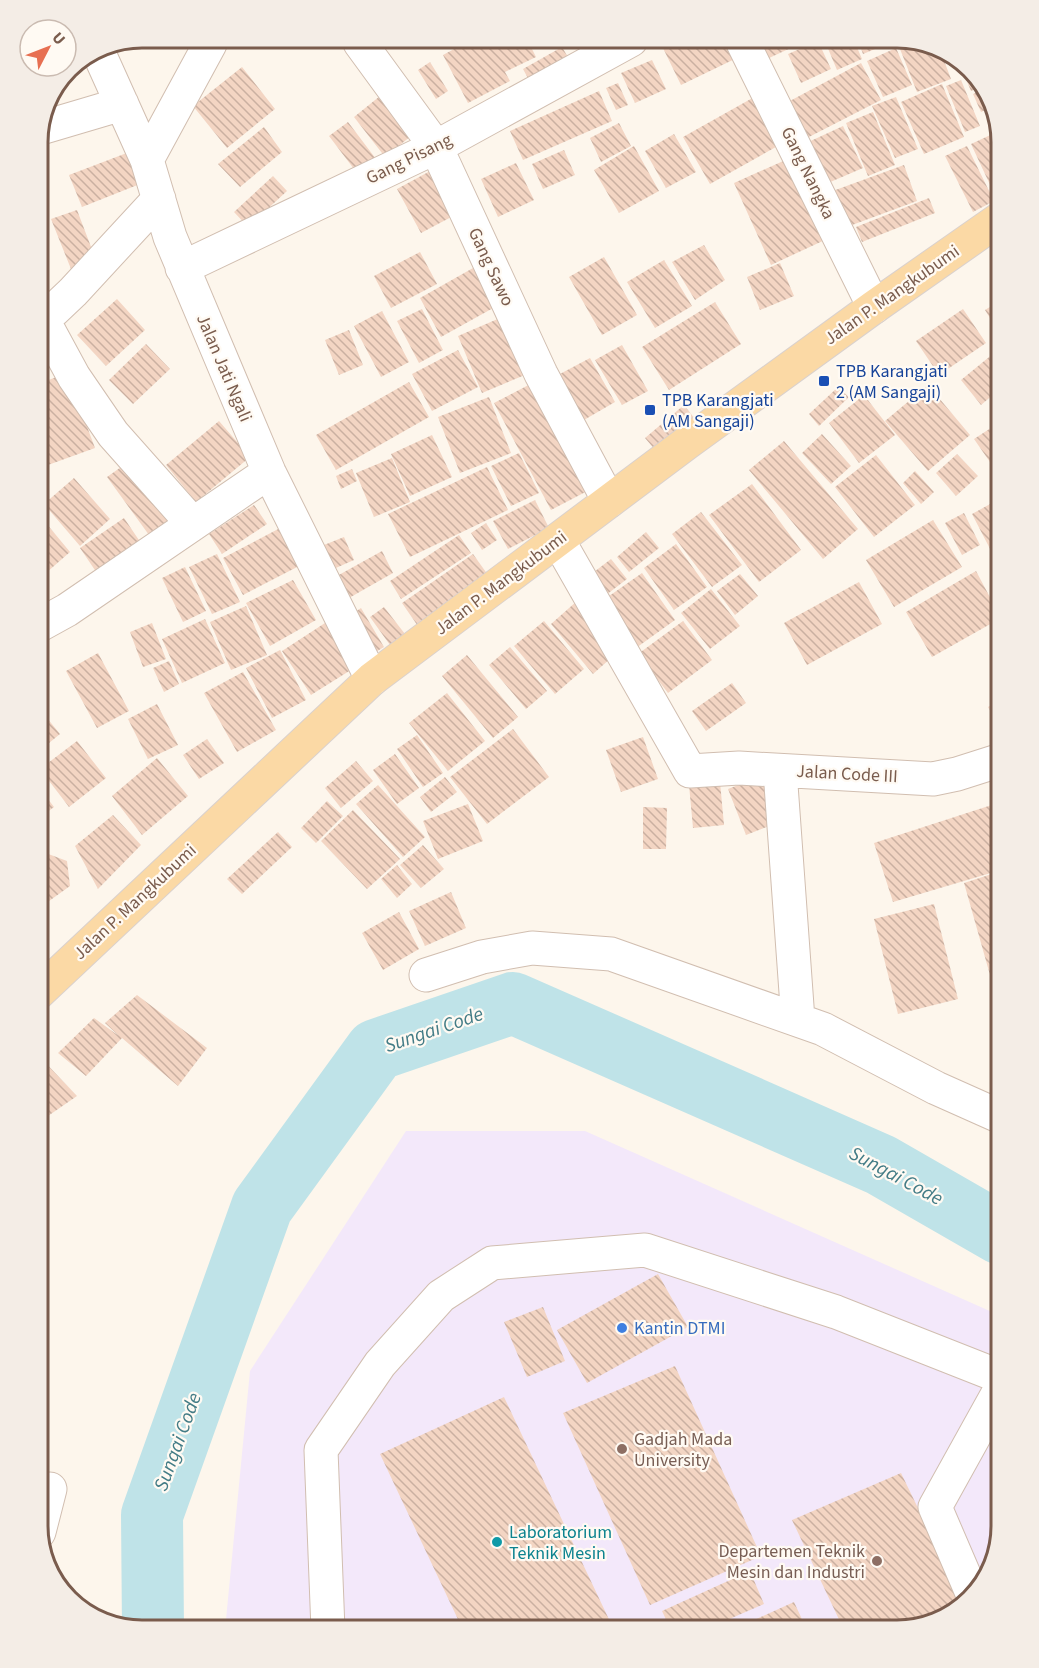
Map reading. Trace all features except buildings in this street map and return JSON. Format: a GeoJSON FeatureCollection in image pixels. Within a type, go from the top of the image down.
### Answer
{"type":"FeatureCollection","features":[{"type":"Feature","properties":{"kind":"main road","name":"Jalan P. Mangkubumi"},"geometry":{"type":"LineString","coordinates":[[48,984],[372,679],[609,501],[874,307],[991,226]]}},
{"type":"Feature","properties":{"kind":"street"},"geometry":{"type":"LineString","coordinates":[[147,160],[208,48]]}},
{"type":"Feature","properties":{"kind":"street","name":"Gang Sawo"},"geometry":{"type":"LineString","coordinates":[[364,48],[436,147],[541,374],[609,501]]}},
{"type":"Feature","properties":{"kind":"street","name":"Gang Pisang"},"geometry":{"type":"LineString","coordinates":[[182,268],[436,147],[616,48]]}},
{"type":"Feature","properties":{"kind":"street","name":"Gang Nangka"},"geometry":{"type":"LineString","coordinates":[[745,48],[874,307]]}},
{"type":"Feature","properties":{"kind":"street","name":"Jalan Jati Ngali"},"geometry":{"type":"LineString","coordinates":[[101,58],[147,160],[170,237],[182,268],[269,472],[372,679]]}},
{"type":"Feature","properties":{"kind":"street"},"geometry":{"type":"LineString","coordinates":[[50,125],[122,104]]}},
{"type":"Feature","properties":{"kind":"street"},"geometry":{"type":"LineString","coordinates":[[48,314],[73,292],[159,199]]}},
{"type":"Feature","properties":{"kind":"street"},"geometry":{"type":"LineString","coordinates":[[48,333],[74,377],[113,434],[193,524]]}},
{"type":"Feature","properties":{"kind":"street"},"geometry":{"type":"LineString","coordinates":[[48,620],[67,610],[269,472]]}},
{"type":"Feature","properties":{"kind":"street","name":"Jalan Code III"},"geometry":{"type":"LineString","coordinates":[[558,540],[690,771],[739,768],[848,772],[933,779],[991,763]]}},
{"type":"Feature","properties":{"kind":"street"},"geometry":{"type":"LineString","coordinates":[[780,771],[798,1020]]}},
{"type":"Feature","properties":{"kind":"street"},"geometry":{"type":"LineString","coordinates":[[426,975],[482,957],[532,948],[611,954],[823,1029],[936,1088],[991,1113]]}},
{"type":"Feature","properties":{"kind":"street"},"geometry":{"type":"LineString","coordinates":[[328,1620],[321,1450],[380,1364],[441,1296],[492,1263],[645,1250],[836,1312],[991,1373]]}},
{"type":"Feature","properties":{"kind":"street"},"geometry":{"type":"LineString","coordinates":[[969,1586],[935,1507],[991,1408]]}},
{"type":"Feature","properties":{"kind":"street"},"geometry":{"type":"LineString","coordinates":[[48,1497],[50,1489]]}},
{"type":"Feature","properties":{"kind":"shaded area","name":"Gadjah Mada University"},"geometry":{"type":"Polygon","coordinates":[[[406,1131],[585,1131],[991,1312],[991,1526],[988,1550],[978,1573],[963,1592],[938,1610],[909,1619],[226,1620],[250,1371],[406,1131]]]}},
{"type":"Feature","properties":{"kind":"waterway","name":"Sungai Code"},"geometry":{"type":"LineString","coordinates":[[153,1620],[152,1515],[262,1207],[376,1050],[513,1003],[881,1165],[991,1228]]}},
{"type":"Feature","properties":{"kind":"place","name":"TPB Karangjati 2 (AM Sangaji)"},"geometry":{"type":"Point","coordinates":[824,381]}},
{"type":"Feature","properties":{"kind":"place","name":"TPB Karangjati (AM Sangaji)"},"geometry":{"type":"Point","coordinates":[650,410]}},
{"type":"Feature","properties":{"kind":"place","name":"Kantin DTMI"},"geometry":{"type":"Point","coordinates":[622,1328]}},
{"type":"Feature","properties":{"kind":"place","name":"Gadjah Mada University"},"geometry":{"type":"Point","coordinates":[622,1449]}},
{"type":"Feature","properties":{"kind":"place","name":"Laboratorium Teknik Mesin"},"geometry":{"type":"Point","coordinates":[497,1542]}},
{"type":"Feature","properties":{"kind":"place","name":"Departemen Teknik Mesin dan Industri"},"geometry":{"type":"Point","coordinates":[877,1561]}}]}
